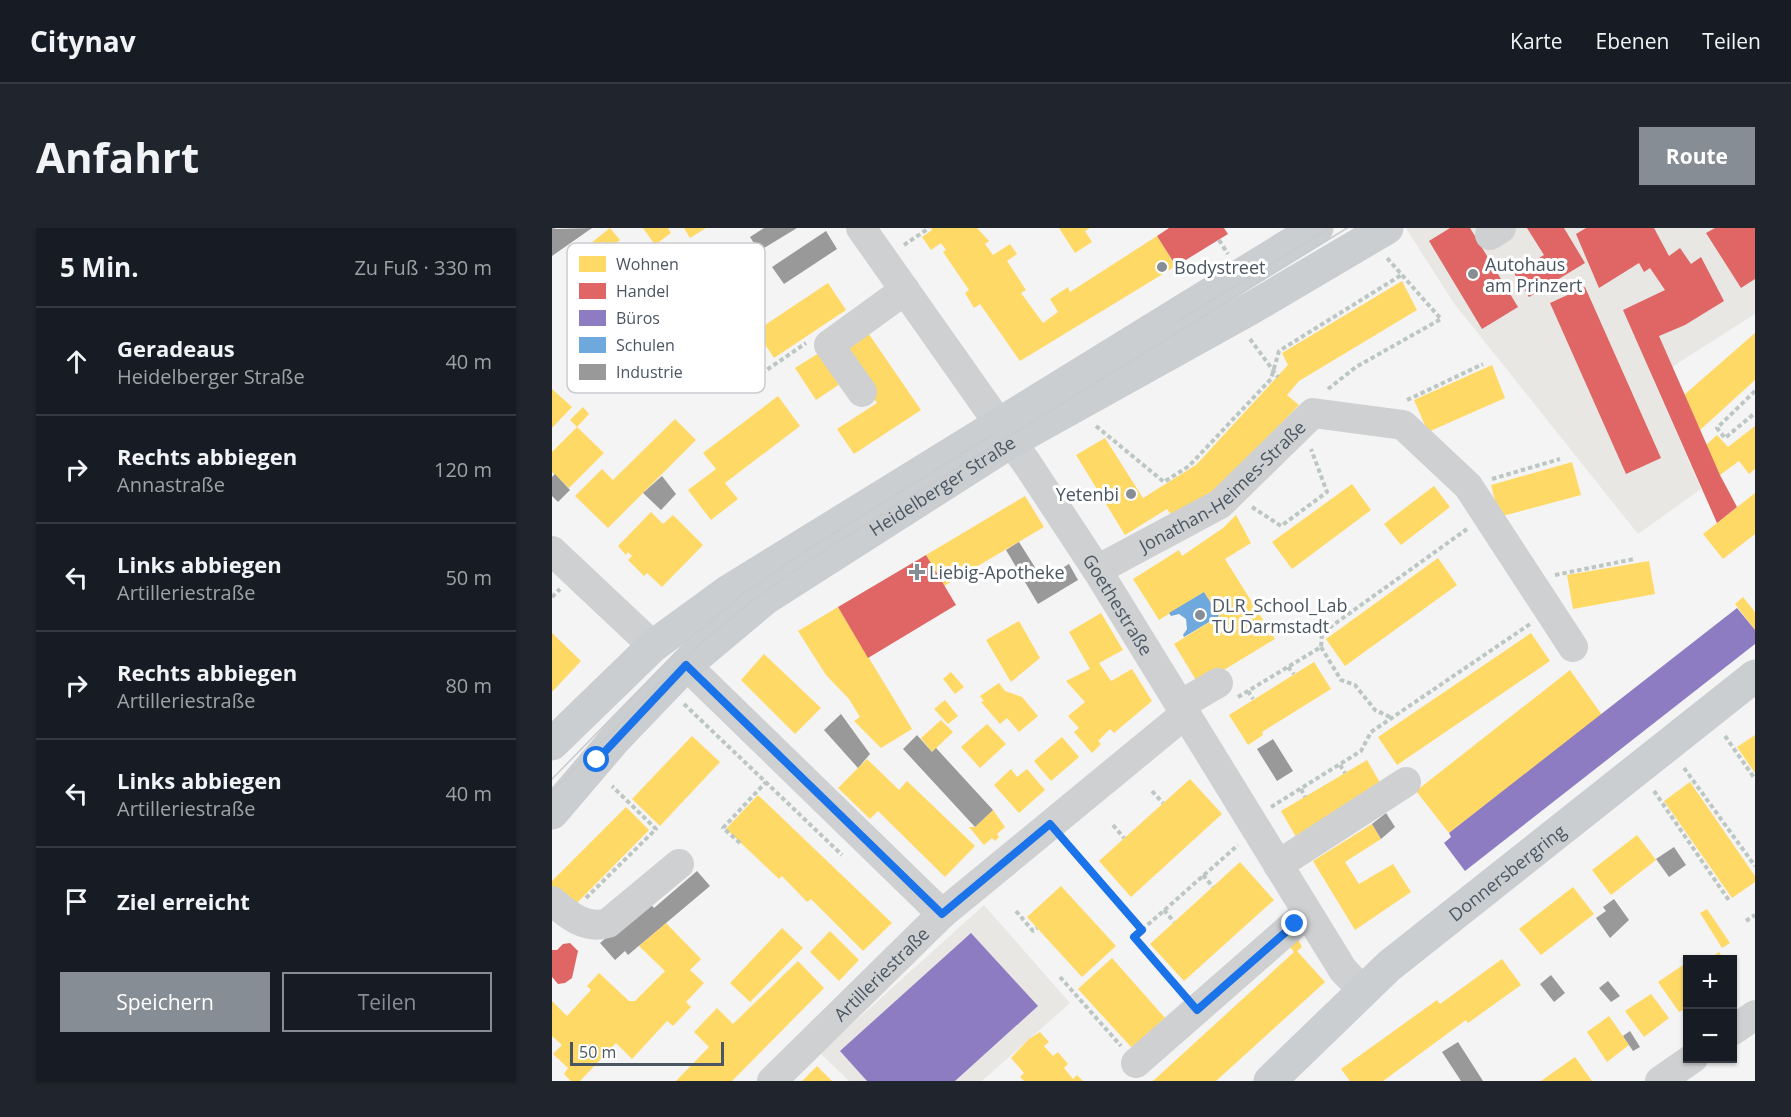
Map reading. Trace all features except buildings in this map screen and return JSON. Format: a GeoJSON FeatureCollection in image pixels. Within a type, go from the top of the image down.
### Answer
{"type":"FeatureCollection","features":[{"type":"Feature","properties":{"kind":"main road","name":"Heidelberger Straße"},"geometry":{"type":"LineString","coordinates":[[552,813],[616,738],[686,665],[766,598],[1006,432],[1317,228]]}},
{"type":"Feature","properties":{"kind":"main road","name":"Heidelberger Straße"},"geometry":{"type":"LineString","coordinates":[[554,737],[653,646],[727,592],[1006,432],[1385,242]]}},
{"type":"Feature","properties":{"kind":"main road","name":"Donnersbergring"},"geometry":{"type":"LineString","coordinates":[[1270,1081],[1362,990],[1614,785],[1755,676]]}},
{"type":"Feature","properties":{"kind":"street","name":"Goethestraße"},"geometry":{"type":"LineString","coordinates":[[861,228],[1006,432],[1097,570],[1307,913],[1343,970],[1362,990]]}},
{"type":"Feature","properties":{"kind":"street"},"geometry":{"type":"LineString","coordinates":[[862,392],[829,345],[905,290]]}},
{"type":"Feature","properties":{"kind":"street","name":"Jonathan-Heimes-Straße"},"geometry":{"type":"LineString","coordinates":[[1097,570],[1221,504],[1308,419],[1392,423],[1403,425],[1468,486],[1573,646]]}},
{"type":"Feature","properties":{"kind":"street"},"geometry":{"type":"LineString","coordinates":[[552,551],[653,646]]}},
{"type":"Feature","properties":{"kind":"street"},"geometry":{"type":"LineString","coordinates":[[686,665],[942,914]]}},
{"type":"Feature","properties":{"kind":"street","name":"Artilleriestraße"},"geometry":{"type":"LineString","coordinates":[[772,1081],[942,914],[1182,709],[1224,692]]}},
{"type":"Feature","properties":{"kind":"street"},"geometry":{"type":"LineString","coordinates":[[1278,865],[1406,782]]}},
{"type":"Feature","properties":{"kind":"street"},"geometry":{"type":"LineString","coordinates":[[560,908],[597,927],[608,923],[679,864]]}},
{"type":"Feature","properties":{"kind":"street"},"geometry":{"type":"LineString","coordinates":[[1136,1063],[1307,913]]}},
{"type":"Feature","properties":{"kind":"street"},"geometry":{"type":"LineString","coordinates":[[1737,1028],[1755,1015]]}},
{"type":"Feature","properties":{"kind":"street"},"geometry":{"type":"LineString","coordinates":[[1660,1081],[1687,1063]]}},
{"type":"Feature","properties":{"kind":"path"},"geometry":{"type":"LineString","coordinates":[[884,260],[929,228]]}},
{"type":"Feature","properties":{"kind":"path"},"geometry":{"type":"LineString","coordinates":[[1219,240],[1231,259]]}},
{"type":"Feature","properties":{"kind":"path"},"geometry":{"type":"LineString","coordinates":[[1232,493],[1281,526],[1327,492],[1308,419],[1328,390],[1356,367],[1441,319],[1403,274],[1385,242]]}},
{"type":"Feature","properties":{"kind":"path"},"geometry":{"type":"LineString","coordinates":[[1096,426],[1164,482],[1189,466],[1271,379],[1279,351],[1403,274]]}},
{"type":"Feature","properties":{"kind":"path"},"geometry":{"type":"LineString","coordinates":[[1248,336],[1278,377]]}},
{"type":"Feature","properties":{"kind":"path"},"geometry":{"type":"LineString","coordinates":[[765,371],[813,338]]}},
{"type":"Feature","properties":{"kind":"path"},"geometry":{"type":"LineString","coordinates":[[1392,423],[1403,402],[1483,364]]}},
{"type":"Feature","properties":{"kind":"path"},"geometry":{"type":"LineString","coordinates":[[1755,391],[1717,428],[1725,438],[1755,413]]}},
{"type":"Feature","properties":{"kind":"path"},"geometry":{"type":"LineString","coordinates":[[1468,486],[1560,459]]}},
{"type":"Feature","properties":{"kind":"path"},"geometry":{"type":"LineString","coordinates":[[1392,718],[1375,710],[1355,685],[1341,680],[1321,647],[1322,633],[1486,516]]}},
{"type":"Feature","properties":{"kind":"path"},"geometry":{"type":"LineString","coordinates":[[1528,580],[1634,559]]}},
{"type":"Feature","properties":{"kind":"path"},"geometry":{"type":"LineString","coordinates":[[1263,813],[1360,751],[1371,732],[1548,609]]}},
{"type":"Feature","properties":{"kind":"path"},"geometry":{"type":"LineString","coordinates":[[1224,692],[1248,691],[1321,647]]}},
{"type":"Feature","properties":{"kind":"path"},"geometry":{"type":"LineString","coordinates":[[1288,667],[1294,674]]}},
{"type":"Feature","properties":{"kind":"path"},"geometry":{"type":"LineString","coordinates":[[1248,691],[1254,699]]}},
{"type":"Feature","properties":{"kind":"path"},"geometry":{"type":"LineString","coordinates":[[684,704],[849,861]]}},
{"type":"Feature","properties":{"kind":"path"},"geometry":{"type":"LineString","coordinates":[[1725,736],[1755,779]]}},
{"type":"Feature","properties":{"kind":"path"},"geometry":{"type":"LineString","coordinates":[[1340,765],[1345,773]]}},
{"type":"Feature","properties":{"kind":"path"},"geometry":{"type":"LineString","coordinates":[[1684,768],[1755,866]]}},
{"type":"Feature","properties":{"kind":"path"},"geometry":{"type":"LineString","coordinates":[[740,843],[723,828],[766,782]]}},
{"type":"Feature","properties":{"kind":"path"},"geometry":{"type":"LineString","coordinates":[[560,908],[595,887],[656,829],[612,786]]}},
{"type":"Feature","properties":{"kind":"path"},"geometry":{"type":"LineString","coordinates":[[1301,789],[1305,797]]}},
{"type":"Feature","properties":{"kind":"path"},"geometry":{"type":"LineString","coordinates":[[1152,791],[1163,803]]}},
{"type":"Feature","properties":{"kind":"path"},"geometry":{"type":"LineString","coordinates":[[1654,791],[1730,902]]}},
{"type":"Feature","properties":{"kind":"path"},"geometry":{"type":"LineString","coordinates":[[1050,824],[1142,930]]}},
{"type":"Feature","properties":{"kind":"path"},"geometry":{"type":"LineString","coordinates":[[1113,825],[1124,838]]}},
{"type":"Feature","properties":{"kind":"path"},"geometry":{"type":"LineString","coordinates":[[1197,1010],[1134,937],[1229,852]]}},
{"type":"Feature","properties":{"kind":"path"},"geometry":{"type":"LineString","coordinates":[[1203,875],[1213,886]]}},
{"type":"Feature","properties":{"kind":"path"},"geometry":{"type":"LineString","coordinates":[[1164,910],[1174,922]]}},
{"type":"Feature","properties":{"kind":"path"},"geometry":{"type":"LineString","coordinates":[[1016,911],[1033,931],[1037,928]]}},
{"type":"Feature","properties":{"kind":"path"},"geometry":{"type":"LineString","coordinates":[[1746,921],[1755,915]]}},
{"type":"Feature","properties":{"kind":"path"},"geometry":{"type":"LineString","coordinates":[[1060,977],[1136,1063]]}},
{"type":"Feature","properties":{"kind":"shaded area"},"geometry":{"type":"Polygon","coordinates":[[[1406,228],[1755,228],[1755,314],[1653,379],[1701,489],[1638,534],[1453,302],[1406,228]]]}},
{"type":"Feature","properties":{"kind":"shaded area"},"geometry":{"type":"Polygon","coordinates":[[[984,905],[1070,1003],[982,1081],[849,1081],[820,1053],[984,905]]]}},
{"type":"Feature","properties":{"kind":"tram line"},"geometry":{"type":"LineString","coordinates":[[1176,322],[1330,228]]}},
{"type":"Feature","properties":{"kind":"tram line"},"geometry":{"type":"LineString","coordinates":[[552,792],[685,657],[750,602],[831,546],[1347,228]]}},
{"type":"Feature","properties":{"kind":"tram line"},"geometry":{"type":"LineString","coordinates":[[552,779],[682,646],[740,596],[802,553],[992,435]]}},
{"type":"Feature","properties":{"kind":"place","name":"Bodystreet"},"geometry":{"type":"Point","coordinates":[1162,267]}},
{"type":"Feature","properties":{"kind":"place","name":"Autohaus am Prinzert"},"geometry":{"type":"Point","coordinates":[1473,274]}},
{"type":"Feature","properties":{"kind":"place","name":"Yetenbi"},"geometry":{"type":"Point","coordinates":[1131,494]}},
{"type":"Feature","properties":{"kind":"place","name":"Liebig-Apotheke"},"geometry":{"type":"Point","coordinates":[917,572]}},
{"type":"Feature","properties":{"kind":"place","name":"DLR_School_Lab TU Darmstadt"},"geometry":{"type":"Point","coordinates":[1200,615]}},
{"type":"Feature","properties":{"kind":"route"},"geometry":{"type":"LineString","coordinates":[[597,760],[686,665],[942,914],[1050,824],[1142,930],[1134,937],[1197,1010],[1295,924]]}}]}
